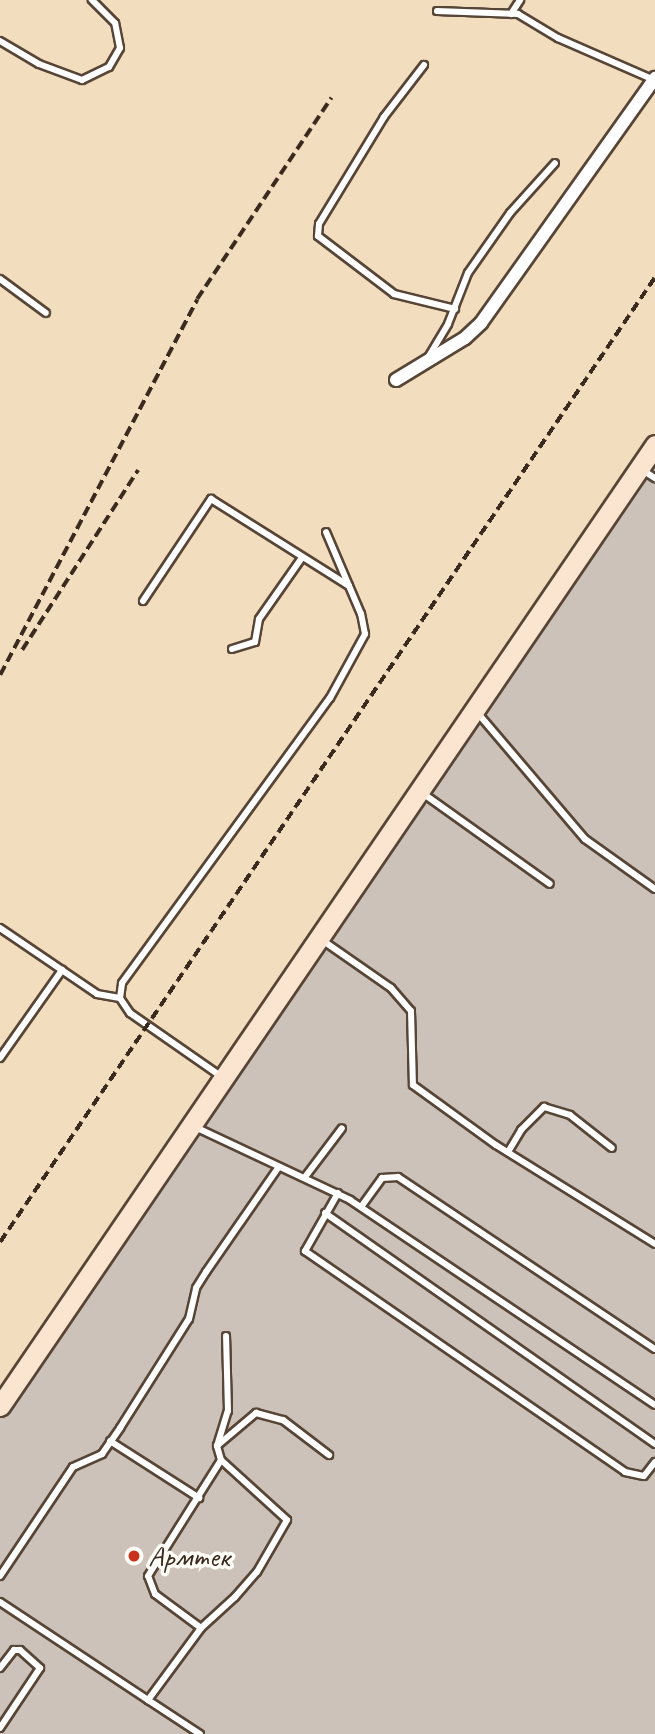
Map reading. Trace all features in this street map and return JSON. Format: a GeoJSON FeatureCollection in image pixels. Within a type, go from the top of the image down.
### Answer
{"type":"FeatureCollection","features":[{"type":"Feature","properties":{"kind":"main road"},"geometry":{"type":"LineString","coordinates":[[0,1406],[475,709],[647,473],[655,445]]}},
{"type":"Feature","properties":{"kind":"street"},"geometry":{"type":"LineString","coordinates":[[396,380],[424,364],[481,323],[654,79]]}},
{"type":"Feature","properties":{"kind":"lane"},"geometry":{"type":"LineString","coordinates":[[0,41],[39,64],[82,80],[109,67],[120,48],[115,23],[92,0]]}},
{"type":"Feature","properties":{"kind":"lane"},"geometry":{"type":"LineString","coordinates":[[511,14],[520,0]]}},
{"type":"Feature","properties":{"kind":"lane"},"geometry":{"type":"LineString","coordinates":[[437,11],[511,14],[654,79]]}},
{"type":"Feature","properties":{"kind":"lane"},"geometry":{"type":"LineString","coordinates":[[424,65],[384,117],[319,224],[318,236],[394,294],[455,309]]}},
{"type":"Feature","properties":{"kind":"lane"},"geometry":{"type":"LineString","coordinates":[[424,364],[455,309],[468,273],[510,213],[555,163]]}},
{"type":"Feature","properties":{"kind":"lane"},"geometry":{"type":"LineString","coordinates":[[0,279],[46,313]]}},
{"type":"Feature","properties":{"kind":"lane"},"geometry":{"type":"LineString","coordinates":[[143,601],[211,499],[300,559],[349,586]]}},
{"type":"Feature","properties":{"kind":"lane"},"geometry":{"type":"LineString","coordinates":[[120,998],[132,964],[350,666],[365,634],[326,531]]}},
{"type":"Feature","properties":{"kind":"lane"},"geometry":{"type":"LineString","coordinates":[[232,649],[255,642],[259,619],[300,559]]}},
{"type":"Feature","properties":{"kind":"lane"},"geometry":{"type":"LineString","coordinates":[[475,709],[585,839],[655,889]]}},
{"type":"Feature","properties":{"kind":"lane"},"geometry":{"type":"LineString","coordinates":[[419,791],[550,884]]}},
{"type":"Feature","properties":{"kind":"lane"},"geometry":{"type":"LineString","coordinates":[[0,928],[97,994],[120,998],[146,1027],[223,1078]]}},
{"type":"Feature","properties":{"kind":"lane"},"geometry":{"type":"LineString","coordinates":[[319,938],[391,988],[411,1011],[414,1085],[508,1152],[655,1244]]}},
{"type":"Feature","properties":{"kind":"lane"},"geometry":{"type":"LineString","coordinates":[[0,1058],[62,971]]}},
{"type":"Feature","properties":{"kind":"lane"},"geometry":{"type":"LineString","coordinates":[[508,1152],[521,1130],[544,1107],[570,1115],[612,1149]]}},
{"type":"Feature","properties":{"kind":"lane"},"geometry":{"type":"LineString","coordinates":[[191,1125],[278,1168],[338,1193],[655,1405]]}},
{"type":"Feature","properties":{"kind":"lane"},"geometry":{"type":"LineString","coordinates":[[305,1177],[342,1128]]}},
{"type":"Feature","properties":{"kind":"lane"},"geometry":{"type":"LineString","coordinates":[[0,1576],[73,1467],[102,1454],[189,1319],[196,1288],[205,1272],[278,1168]]}},
{"type":"Feature","properties":{"kind":"lane"},"geometry":{"type":"LineString","coordinates":[[361,1207],[382,1178],[398,1177],[655,1349]]}},
{"type":"Feature","properties":{"kind":"lane"},"geometry":{"type":"LineString","coordinates":[[338,1193],[305,1251],[625,1472],[644,1476],[655,1462]]}},
{"type":"Feature","properties":{"kind":"lane"},"geometry":{"type":"LineString","coordinates":[[325,1213],[655,1444]]}},
{"type":"Feature","properties":{"kind":"lane"},"geometry":{"type":"LineString","coordinates":[[148,1700],[201,1628],[257,1572],[287,1520],[221,1460],[217,1446],[228,1411],[226,1336]]}},
{"type":"Feature","properties":{"kind":"lane"},"geometry":{"type":"LineString","coordinates":[[217,1446],[256,1413],[283,1420],[329,1455]]}},
{"type":"Feature","properties":{"kind":"lane"},"geometry":{"type":"LineString","coordinates":[[110,1441],[199,1499]]}},
{"type":"Feature","properties":{"kind":"lane"},"geometry":{"type":"LineString","coordinates":[[201,1628],[156,1594],[148,1576],[199,1499],[221,1460]]}},
{"type":"Feature","properties":{"kind":"lane"},"geometry":{"type":"LineString","coordinates":[[0,1602],[200,1734]]}},
{"type":"Feature","properties":{"kind":"lane"},"geometry":{"type":"LineString","coordinates":[[0,1668],[14,1650],[20,1650],[40,1668],[0,1728]]}},
{"type":"Feature","properties":{"kind":"shaded area"},"geometry":{"type":"Polygon","coordinates":[[[655,444],[655,1734],[0,1734],[0,1405],[655,444]]]}},
{"type":"Feature","properties":{"kind":"railway"},"geometry":{"type":"LineString","coordinates":[[0,675],[197,299],[331,98]]}},
{"type":"Feature","properties":{"kind":"railway"},"geometry":{"type":"LineString","coordinates":[[0,1242],[655,277]]}},
{"type":"Feature","properties":{"kind":"railway"},"geometry":{"type":"LineString","coordinates":[[22,650],[138,470]]}},
{"type":"Feature","properties":{"kind":"place","name":"Армтек"},"geometry":{"type":"Point","coordinates":[134,1556]}}]}
